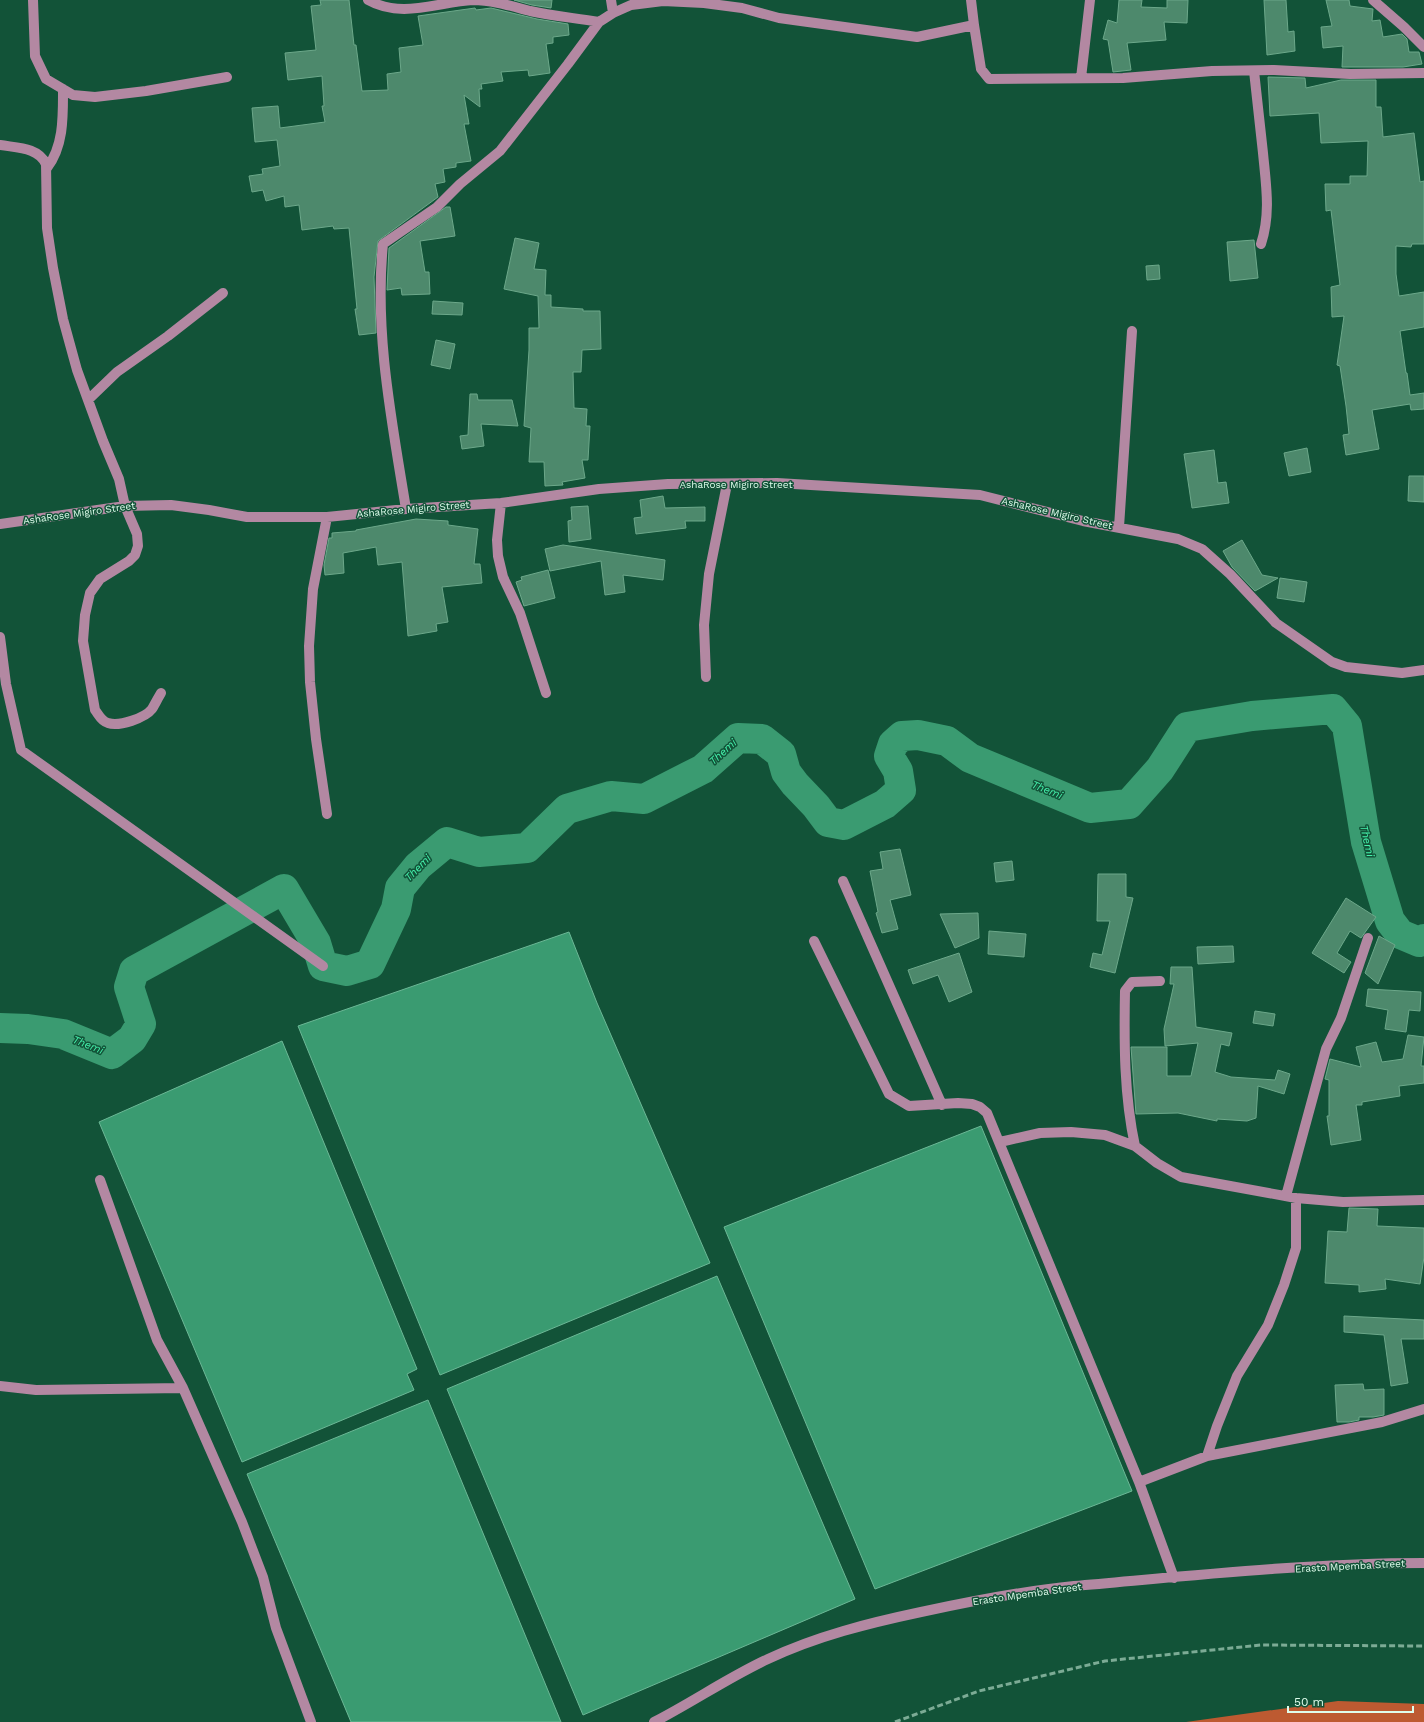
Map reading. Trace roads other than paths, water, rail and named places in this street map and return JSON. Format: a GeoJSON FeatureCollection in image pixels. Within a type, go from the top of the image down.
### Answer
{"type":"FeatureCollection","features":[{"type":"Feature","properties":{"kind":"street"},"geometry":{"type":"LineString","coordinates":[[33,0],[35,56],[46,79],[73,95],[95,97],[146,91],[227,77]]}},
{"type":"Feature","properties":{"kind":"street"},"geometry":{"type":"LineString","coordinates":[[368,0],[378,6],[399,9],[424,8],[474,0],[496,1],[530,10],[599,22]]}},
{"type":"Feature","properties":{"kind":"street"},"geometry":{"type":"LineString","coordinates":[[611,0],[613,13]]}},
{"type":"Feature","properties":{"kind":"street"},"geometry":{"type":"LineString","coordinates":[[971,0],[981,68],[989,79],[1123,78],[1212,71],[1254,70],[1350,74],[1424,73]]}},
{"type":"Feature","properties":{"kind":"street"},"geometry":{"type":"LineString","coordinates":[[1081,78],[1090,0]]}},
{"type":"Feature","properties":{"kind":"street"},"geometry":{"type":"LineString","coordinates":[[1373,0],[1424,47]]}},
{"type":"Feature","properties":{"kind":"street"},"geometry":{"type":"LineString","coordinates":[[406,509],[393,426],[383,344],[381,294],[383,244],[437,207],[460,184],[500,151],[599,22],[632,4],[663,1],[704,3],[742,8],[779,18],[917,37],[974,25]]}},
{"type":"Feature","properties":{"kind":"street"},"geometry":{"type":"LineString","coordinates":[[1254,70],[1267,192],[1268,215],[1261,244]]}},
{"type":"Feature","properties":{"kind":"street"},"geometry":{"type":"LineString","coordinates":[[47,168],[54,158],[59,141],[63,116],[63,89]]}},
{"type":"Feature","properties":{"kind":"street"},"geometry":{"type":"LineString","coordinates":[[0,145],[35,152],[43,157],[47,168],[47,228],[53,268],[64,318],[75,362],[103,441],[119,479],[124,506],[137,534],[138,546],[135,555],[129,561],[100,578],[90,593],[85,615],[83,641],[96,710],[100,718],[108,724],[122,724],[139,718],[151,710],[161,693]]}},
{"type":"Feature","properties":{"kind":"street"},"geometry":{"type":"LineString","coordinates":[[89,399],[117,372],[168,336],[223,293]]}},
{"type":"Feature","properties":{"kind":"street"},"geometry":{"type":"LineString","coordinates":[[1119,527],[1132,331]]}},
{"type":"Feature","properties":{"kind":"street","name":"AshaRose Migiro Street"},"geometry":{"type":"LineString","coordinates":[[0,524],[124,506],[171,505],[247,517],[327,517],[406,509],[501,503],[599,489],[660,484],[777,483],[980,495],[1083,521],[1178,539],[1202,549],[1230,574],[1276,623],[1332,662],[1346,667],[1402,673],[1424,670]]}},
{"type":"Feature","properties":{"kind":"street"},"geometry":{"type":"LineString","coordinates":[[706,677],[704,625],[709,574],[727,484]]}},
{"type":"Feature","properties":{"kind":"street"},"geometry":{"type":"LineString","coordinates":[[501,503],[497,540],[503,577],[520,613],[546,693]]}},
{"type":"Feature","properties":{"kind":"street"},"geometry":{"type":"LineString","coordinates":[[327,517],[313,589],[309,646],[310,682],[316,739],[327,814]]}},
{"type":"Feature","properties":{"kind":"street"},"geometry":{"type":"LineString","coordinates":[[0,637],[6,684],[21,750],[323,966]]}},
{"type":"Feature","properties":{"kind":"street"},"geometry":{"type":"LineString","coordinates":[[843,881],[942,1105]]}},
{"type":"Feature","properties":{"kind":"street"},"geometry":{"type":"LineString","coordinates":[[1207,1456],[1237,1376],[1268,1325],[1284,1285],[1296,1248],[1291,1197],[1326,1049],[1341,1018],[1368,938]]}},
{"type":"Feature","properties":{"kind":"street"},"geometry":{"type":"LineString","coordinates":[[814,941],[889,1094],[909,1106],[958,1103],[972,1104],[980,1107],[987,1113],[1139,1482],[1174,1578]]}},
{"type":"Feature","properties":{"kind":"street"},"geometry":{"type":"LineString","coordinates":[[1135,1146],[1131,1126],[1125,1071],[1125,991],[1132,982],[1160,981]]}},
{"type":"Feature","properties":{"kind":"street"},"geometry":{"type":"LineString","coordinates":[[1000,1142],[1040,1133],[1071,1132],[1105,1135],[1135,1146],[1157,1163],[1181,1178],[1291,1197],[1343,1202],[1424,1200]]}},
{"type":"Feature","properties":{"kind":"street"},"geometry":{"type":"LineString","coordinates":[[100,1180],[157,1340],[183,1388],[242,1522],[263,1576],[276,1628],[311,1722]]}},
{"type":"Feature","properties":{"kind":"street"},"geometry":{"type":"LineString","coordinates":[[0,1386],[36,1390],[183,1388]]}},
{"type":"Feature","properties":{"kind":"street"},"geometry":{"type":"LineString","coordinates":[[1139,1482],[1207,1456],[1354,1429],[1424,1409]]}},
{"type":"Feature","properties":{"kind":"street","name":"Erasto Mpemba Street"},"geometry":{"type":"LineString","coordinates":[[654,1722],[768,1659],[830,1634],[933,1609],[1036,1590],[1293,1569],[1394,1563],[1424,1563]]}},
{"type":"Feature","properties":{"kind":"waterway","name":"Themi"},"geometry":{"type":"LineString","coordinates":[[0,1028],[28,1029],[63,1034],[112,1054],[132,1039],[141,1024],[129,987],[134,971],[284,889],[316,943],[323,966],[347,971],[370,964],[396,909],[400,888],[418,866],[447,842],[479,852],[527,848],[567,809],[611,796],[644,799],[703,769],[738,738],[762,739],[781,754],[786,772],[828,822],[844,825],[885,804],[901,790],[898,771],[889,756],[893,744],[902,736],[918,735],[947,741],[970,758],[1090,808],[1129,804],[1160,769],[1187,727],[1252,716],[1333,709],[1347,726],[1366,842],[1390,921],[1400,934],[1419,942],[1424,939]]}},
{"type":"Feature","properties":{"kind":"railway"},"geometry":{"type":"LineString","coordinates":[[895,1722],[979,1691],[1105,1661],[1261,1645],[1424,1646]]}}]}
